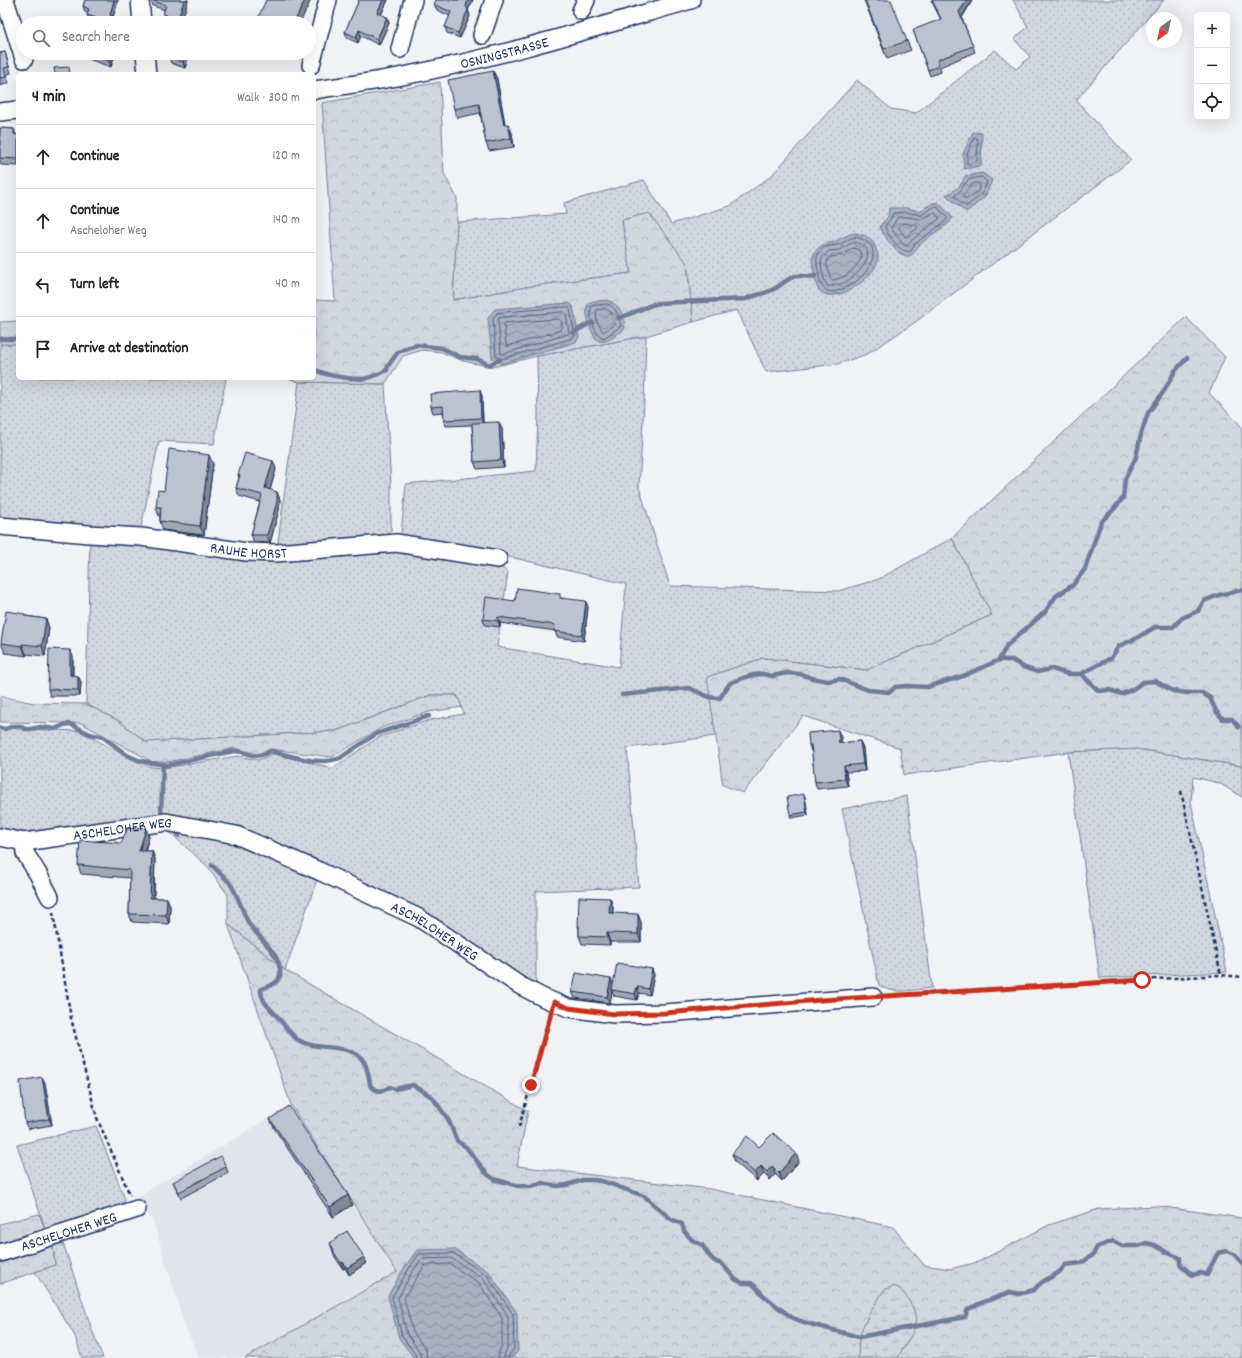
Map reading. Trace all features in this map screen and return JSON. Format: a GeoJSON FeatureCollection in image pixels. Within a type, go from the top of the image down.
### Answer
{"type":"FeatureCollection","features":[{"type":"Feature","properties":{"kind":"street"},"geometry":{"type":"LineString","coordinates":[[5,0],[16,34]]}},
{"type":"Feature","properties":{"kind":"street"},"geometry":{"type":"LineString","coordinates":[[140,0],[141,16]]}},
{"type":"Feature","properties":{"kind":"street"},"geometry":{"type":"LineString","coordinates":[[316,46],[328,0]]}},
{"type":"Feature","properties":{"kind":"street"},"geometry":{"type":"LineString","coordinates":[[400,49],[413,0]]}},
{"type":"Feature","properties":{"kind":"street"},"geometry":{"type":"LineString","coordinates":[[482,35],[494,0]]}},
{"type":"Feature","properties":{"kind":"street","name":"OSNINGSTRASSE"},"geometry":{"type":"LineString","coordinates":[[316,90],[398,77],[479,58],[571,35],[691,0]]}},
{"type":"Feature","properties":{"kind":"street"},"geometry":{"type":"LineString","coordinates":[[146,60],[147,72]]}},
{"type":"Feature","properties":{"kind":"street"},"geometry":{"type":"LineString","coordinates":[[311,65],[312,60]]}},
{"type":"Feature","properties":{"kind":"street"},"geometry":{"type":"LineString","coordinates":[[0,112],[16,110]]}},
{"type":"Feature","properties":{"kind":"street","name":"RAUHE HORST"},"geometry":{"type":"LineString","coordinates":[[0,526],[141,537],[247,552],[276,553],[396,543],[498,559]]}},
{"type":"Feature","properties":{"kind":"street","name":"ASCHELOHER WEG"},"geometry":{"type":"LineString","coordinates":[[0,837],[24,842],[166,822],[236,835],[319,871],[419,918],[519,984],[544,998],[569,1008],[622,1014],[665,1013],[873,997]]}},
{"type":"Feature","properties":{"kind":"street"},"geometry":{"type":"LineString","coordinates":[[24,842],[25,852],[50,897]]}},
{"type":"Feature","properties":{"kind":"street","name":"ASCHELOHER WEG"},"geometry":{"type":"LineString","coordinates":[[0,1253],[137,1209]]}},
{"type":"Feature","properties":{"kind":"path"},"geometry":{"type":"LineString","coordinates":[[1181,791],[1221,976]]}},
{"type":"Feature","properties":{"kind":"path"},"geometry":{"type":"LineString","coordinates":[[50,897],[71,1018],[97,1118],[137,1209]]}},
{"type":"Feature","properties":{"kind":"path"},"geometry":{"type":"LineString","coordinates":[[873,997],[1221,976],[1242,977]]}},
{"type":"Feature","properties":{"kind":"path"},"geometry":{"type":"LineString","coordinates":[[519,1127],[554,1002]]}},
{"type":"Feature","properties":{"kind":"shaded area"},"geometry":{"type":"Polygon","coordinates":[[[291,1105],[398,1272],[245,1358],[199,1358],[184,1323],[154,1224],[137,1197],[291,1105]]]}},
{"type":"Feature","properties":{"kind":"green space"},"geometry":{"type":"Polygon","coordinates":[[[1013,0],[1164,0],[1153,12],[1146,12],[1146,20],[1076,100],[1131,160],[914,323],[867,354],[838,364],[766,372],[737,310],[693,322],[687,263],[622,220],[631,273],[532,286],[453,300],[457,222],[566,214],[564,203],[644,180],[671,224],[730,206],[771,176],[857,80],[891,109],[916,113],[995,50],[1016,69],[1030,57],[1014,39],[1028,27],[1013,0]]]}},
{"type":"Feature","properties":{"kind":"green space"},"geometry":{"type":"Polygon","coordinates":[[[440,82],[444,174],[457,198],[453,300],[532,286],[631,273],[622,220],[649,213],[687,263],[693,322],[646,336],[537,356],[493,367],[463,361],[441,352],[422,350],[403,356],[385,384],[299,382],[294,380],[316,380],[316,300],[335,301],[322,103],[440,82]]]}},
{"type":"Feature","properties":{"kind":"green space"},"geometry":{"type":"Polygon","coordinates":[[[1186,317],[1225,357],[1209,393],[1242,427],[1242,766],[1137,749],[1068,752],[904,775],[900,748],[803,716],[743,793],[723,785],[707,677],[763,658],[867,670],[992,615],[952,538],[1186,317]]]}},
{"type":"Feature","properties":{"kind":"green space"},"geometry":{"type":"Polygon","coordinates":[[[16,321],[16,344],[0,344],[0,322],[16,321]]]}},
{"type":"Feature","properties":{"kind":"green space"},"geometry":{"type":"Polygon","coordinates":[[[646,336],[639,487],[670,586],[838,591],[879,579],[952,538],[992,615],[867,670],[763,658],[708,677],[716,736],[627,748],[639,887],[536,891],[536,987],[427,917],[168,816],[40,835],[0,831],[0,728],[79,731],[132,759],[151,767],[164,768],[238,756],[258,760],[273,754],[333,768],[379,737],[430,720],[464,714],[457,695],[431,695],[336,731],[146,742],[119,721],[86,704],[90,539],[414,550],[498,565],[508,572],[497,647],[619,667],[626,584],[510,557],[406,539],[401,534],[406,484],[536,471],[538,416],[537,356],[646,336]]]}},
{"type":"Feature","properties":{"kind":"green space"},"geometry":{"type":"Polygon","coordinates":[[[0,344],[16,344],[16,380],[226,380],[214,444],[159,441],[140,532],[0,521],[0,344]]]}},
{"type":"Feature","properties":{"kind":"green space"},"geometry":{"type":"Polygon","coordinates":[[[299,382],[385,384],[391,486],[391,531],[383,540],[277,550],[299,382]]]}},
{"type":"Feature","properties":{"kind":"green space"},"geometry":{"type":"Polygon","coordinates":[[[431,695],[457,695],[462,707],[429,712],[381,728],[332,757],[270,749],[257,754],[235,748],[167,762],[153,762],[81,723],[0,722],[0,696],[34,703],[86,704],[119,721],[146,742],[336,731],[431,695]]]}},
{"type":"Feature","properties":{"kind":"green space"},"geometry":{"type":"Polygon","coordinates":[[[1137,749],[1242,766],[1242,797],[1219,783],[1193,777],[1191,802],[1227,972],[1100,978],[1068,752],[1137,749]]]}},
{"type":"Feature","properties":{"kind":"green space"},"geometry":{"type":"Polygon","coordinates":[[[907,796],[932,988],[898,991],[879,985],[842,809],[907,796]]]}},
{"type":"Feature","properties":{"kind":"green space"},"geometry":{"type":"Polygon","coordinates":[[[166,829],[235,842],[318,877],[285,970],[228,924],[228,895],[209,868],[166,829]]]}},
{"type":"Feature","properties":{"kind":"green space"},"geometry":{"type":"Polygon","coordinates":[[[228,924],[285,970],[528,1111],[517,1166],[710,1189],[893,1227],[924,1265],[950,1269],[978,1262],[1049,1225],[1099,1209],[1157,1206],[1242,1218],[1242,1358],[245,1358],[397,1272],[291,1105],[228,924]]]}},
{"type":"Feature","properties":{"kind":"green space"},"geometry":{"type":"Polygon","coordinates":[[[96,1126],[125,1199],[123,1205],[46,1231],[17,1145],[96,1126]]]}},
{"type":"Feature","properties":{"kind":"green space"},"geometry":{"type":"Polygon","coordinates":[[[39,1214],[46,1231],[0,1245],[0,1224],[39,1214]]]}},
{"type":"Feature","properties":{"kind":"green space"},"geometry":{"type":"Polygon","coordinates":[[[63,1243],[103,1358],[82,1358],[75,1336],[35,1272],[55,1265],[53,1246],[63,1243]]]}},
{"type":"Feature","properties":{"kind":"green space"},"geometry":{"type":"Polygon","coordinates":[[[53,1246],[55,1265],[0,1284],[0,1263],[53,1246]]]}},
{"type":"Feature","properties":{"kind":"green space"},"geometry":{"type":"Polygon","coordinates":[[[894,1286],[903,1292],[914,1309],[915,1324],[910,1337],[898,1358],[858,1358],[859,1337],[868,1316],[884,1290],[894,1286]]]}},
{"type":"Feature","properties":{"kind":"water"},"geometry":{"type":"Polygon","coordinates":[[[973,132],[982,133],[981,166],[964,169],[963,154],[973,132]]]}},
{"type":"Feature","properties":{"kind":"water"},"geometry":{"type":"Polygon","coordinates":[[[983,173],[992,180],[985,197],[966,212],[946,195],[960,185],[965,176],[983,173]]]}},
{"type":"Feature","properties":{"kind":"water"},"geometry":{"type":"Polygon","coordinates":[[[938,202],[952,217],[950,222],[918,247],[912,255],[905,255],[896,250],[880,228],[882,223],[888,217],[889,208],[907,208],[920,211],[933,203],[938,202]]]}},
{"type":"Feature","properties":{"kind":"water"},"geometry":{"type":"Polygon","coordinates":[[[855,233],[867,237],[873,242],[878,257],[876,266],[865,279],[851,289],[836,295],[824,294],[817,286],[812,265],[813,255],[821,246],[835,242],[855,233]]]}},
{"type":"Feature","properties":{"kind":"water"},"geometry":{"type":"Polygon","coordinates":[[[607,300],[615,305],[621,312],[625,325],[624,330],[609,340],[602,342],[596,339],[591,329],[587,317],[587,306],[593,301],[607,300]]]}},
{"type":"Feature","properties":{"kind":"water"},"geometry":{"type":"Polygon","coordinates":[[[569,303],[573,306],[579,337],[576,342],[501,364],[492,358],[488,318],[495,309],[569,303]]]}},
{"type":"Feature","properties":{"kind":"water"},"geometry":{"type":"Polygon","coordinates":[[[454,1249],[489,1272],[517,1313],[518,1351],[512,1358],[414,1358],[399,1338],[388,1296],[404,1268],[417,1250],[454,1249]]]}},
{"type":"Feature","properties":{"kind":"building"},"geometry":{"type":"Polygon","coordinates":[[[85,0],[114,0],[110,15],[113,16],[87,15],[89,9],[83,6],[85,0]]]}},
{"type":"Feature","properties":{"kind":"building"},"geometry":{"type":"Polygon","coordinates":[[[151,0],[184,0],[179,16],[167,16],[163,14],[166,5],[151,0]]]}},
{"type":"Feature","properties":{"kind":"building"},"geometry":{"type":"Polygon","coordinates":[[[266,0],[305,0],[297,16],[259,16],[266,0]]]}},
{"type":"Feature","properties":{"kind":"building"},"geometry":{"type":"Polygon","coordinates":[[[359,0],[383,0],[377,13],[387,17],[377,39],[359,30],[356,37],[345,32],[359,0]]]}},
{"type":"Feature","properties":{"kind":"building"},"geometry":{"type":"Polygon","coordinates":[[[436,0],[468,0],[466,6],[468,10],[458,33],[445,27],[451,12],[434,4],[436,0]]]}},
{"type":"Feature","properties":{"kind":"building"},"geometry":{"type":"Polygon","coordinates":[[[865,0],[891,0],[907,41],[884,49],[865,0]]]}},
{"type":"Feature","properties":{"kind":"building"},"geometry":{"type":"Polygon","coordinates":[[[932,0],[967,0],[959,12],[973,46],[937,60],[939,66],[928,70],[913,30],[941,19],[932,0]]]}},
{"type":"Feature","properties":{"kind":"building"},"geometry":{"type":"Polygon","coordinates":[[[5,52],[9,67],[4,68],[6,77],[0,78],[0,53],[5,52]]]}},
{"type":"Feature","properties":{"kind":"building"},"geometry":{"type":"Polygon","coordinates":[[[69,67],[70,72],[55,72],[54,68],[69,67]]]}},
{"type":"Feature","properties":{"kind":"building"},"geometry":{"type":"Polygon","coordinates":[[[493,71],[504,125],[508,124],[511,138],[486,143],[479,104],[454,109],[448,80],[493,71]]]}},
{"type":"Feature","properties":{"kind":"building"},"geometry":{"type":"Polygon","coordinates":[[[0,128],[14,129],[14,134],[16,134],[16,159],[0,158],[0,128]]]}},
{"type":"Feature","properties":{"kind":"building"},"geometry":{"type":"Polygon","coordinates":[[[480,390],[481,418],[444,420],[443,406],[431,407],[430,394],[480,390]]]}},
{"type":"Feature","properties":{"kind":"building"},"geometry":{"type":"Polygon","coordinates":[[[499,422],[501,460],[474,462],[472,423],[499,422]]]}},
{"type":"Feature","properties":{"kind":"building"},"geometry":{"type":"Polygon","coordinates":[[[169,449],[209,455],[200,526],[160,521],[161,507],[156,507],[158,490],[164,491],[169,449]]]}},
{"type":"Feature","properties":{"kind":"building"},"geometry":{"type":"Polygon","coordinates":[[[245,453],[273,461],[265,488],[277,492],[277,502],[267,535],[251,535],[262,495],[236,488],[240,475],[238,475],[245,453]]]}},
{"type":"Feature","properties":{"kind":"building"},"geometry":{"type":"Polygon","coordinates":[[[517,588],[560,594],[560,598],[586,601],[582,635],[554,631],[555,625],[498,617],[498,621],[483,619],[486,597],[515,601],[517,588]]]}},
{"type":"Feature","properties":{"kind":"building"},"geometry":{"type":"Polygon","coordinates":[[[6,611],[46,619],[42,646],[22,644],[22,646],[1,643],[6,611]]]}},
{"type":"Feature","properties":{"kind":"building"},"geometry":{"type":"Polygon","coordinates":[[[49,649],[70,650],[70,675],[78,676],[78,690],[48,689],[49,649]]]}},
{"type":"Feature","properties":{"kind":"building"},"geometry":{"type":"Polygon","coordinates":[[[838,730],[839,743],[860,741],[863,764],[844,766],[845,779],[815,782],[811,745],[809,745],[808,733],[838,730]]]}},
{"type":"Feature","properties":{"kind":"building"},"geometry":{"type":"Polygon","coordinates":[[[804,794],[807,812],[790,815],[787,797],[804,794]]]}},
{"type":"Feature","properties":{"kind":"building"},"geometry":{"type":"Polygon","coordinates":[[[142,827],[146,829],[139,851],[152,851],[150,898],[167,898],[166,915],[129,914],[130,870],[78,865],[80,840],[121,843],[127,829],[142,827]]]}},
{"type":"Feature","properties":{"kind":"building"},"geometry":{"type":"Polygon","coordinates":[[[579,897],[610,898],[609,913],[638,914],[638,934],[607,933],[607,937],[579,936],[579,897]]]}},
{"type":"Feature","properties":{"kind":"building"},"geometry":{"type":"Polygon","coordinates":[[[617,963],[652,969],[648,989],[637,987],[635,994],[612,990],[617,963]]]}},
{"type":"Feature","properties":{"kind":"building"},"geometry":{"type":"Polygon","coordinates":[[[576,973],[611,979],[607,997],[572,992],[576,973]]]}},
{"type":"Feature","properties":{"kind":"building"},"geometry":{"type":"Polygon","coordinates":[[[42,1077],[49,1119],[25,1123],[20,1081],[42,1077]]]}},
{"type":"Feature","properties":{"kind":"building"},"geometry":{"type":"Polygon","coordinates":[[[289,1106],[348,1195],[330,1207],[270,1119],[289,1106]]]}},
{"type":"Feature","properties":{"kind":"building"},"geometry":{"type":"Polygon","coordinates":[[[773,1133],[796,1153],[779,1173],[772,1166],[767,1172],[761,1166],[755,1173],[732,1154],[747,1136],[759,1147],[773,1133]]]}},
{"type":"Feature","properties":{"kind":"building"},"geometry":{"type":"Polygon","coordinates":[[[221,1156],[226,1167],[179,1192],[173,1182],[221,1156]]]}},
{"type":"Feature","properties":{"kind":"building"},"geometry":{"type":"Polygon","coordinates":[[[347,1231],[364,1257],[347,1268],[343,1262],[341,1263],[333,1251],[334,1250],[330,1243],[347,1231]]]}},
{"type":"Feature","properties":{"kind":"waterway"},"geometry":{"type":"LineString","coordinates":[[618,318],[659,303],[746,299],[766,293],[793,277],[815,276]]}},
{"type":"Feature","properties":{"kind":"waterway"},"geometry":{"type":"LineString","coordinates":[[573,333],[588,324],[593,323]]}},
{"type":"Feature","properties":{"kind":"waterway"},"geometry":{"type":"LineString","coordinates":[[0,339],[16,339]]}},
{"type":"Feature","properties":{"kind":"waterway"},"geometry":{"type":"LineString","coordinates":[[316,370],[324,374],[338,377],[363,379],[375,376],[387,370],[388,366],[398,352],[416,345],[442,348],[460,357],[477,359],[489,365],[500,359]]}},
{"type":"Feature","properties":{"kind":"waterway"},"geometry":{"type":"LineString","coordinates":[[999,660],[1007,645],[1045,612],[1056,596],[1073,585],[1085,569],[1101,522],[1123,498],[1125,479],[1136,457],[1141,434],[1148,413],[1164,391],[1175,371],[1187,358]]}},
{"type":"Feature","properties":{"kind":"waterway"},"geometry":{"type":"LineString","coordinates":[[622,695],[689,688],[708,696],[720,698],[730,683],[743,678],[753,675],[763,674],[772,676],[787,673],[800,674],[828,681],[840,679],[868,690],[890,692],[895,687],[927,687],[963,676],[999,660],[1012,660],[1023,667],[1037,672],[1052,669],[1068,674],[1081,674],[1111,658],[1119,646],[1137,638],[1155,627],[1173,627],[1182,618],[1198,611],[1204,601],[1219,595],[1242,590]]}},
{"type":"Feature","properties":{"kind":"waterway"},"geometry":{"type":"LineString","coordinates":[[1081,674],[1099,691],[1109,690],[1122,694],[1143,682],[1155,681],[1173,691],[1202,693],[1210,698],[1216,711],[1223,719],[1232,719],[1239,727]]}},
{"type":"Feature","properties":{"kind":"waterway"},"geometry":{"type":"LineString","coordinates":[[0,728],[5,729],[13,726],[20,726],[25,729],[41,727],[55,729],[70,724],[90,734],[103,737],[127,755],[138,760],[168,765],[234,751],[240,751],[255,756],[271,751],[296,758],[323,761],[340,758],[376,734],[429,716]]}},
{"type":"Feature","properties":{"kind":"waterway"},"geometry":{"type":"LineString","coordinates":[[161,814],[163,764]]}},
{"type":"Feature","properties":{"kind":"waterway"},"geometry":{"type":"LineString","coordinates":[[176,831],[179,836]]}},
{"type":"Feature","properties":{"kind":"waterway"},"geometry":{"type":"LineString","coordinates":[[212,865],[229,882],[249,924],[278,961],[280,968],[278,981],[261,989],[262,997],[298,1040],[313,1045],[346,1050],[360,1057],[366,1067],[371,1087],[376,1090],[383,1091],[390,1087],[395,1089],[413,1085],[432,1097],[448,1119],[457,1141],[466,1147],[487,1174],[494,1179],[518,1186],[531,1186],[541,1183],[557,1186],[567,1185],[583,1180],[595,1180],[605,1182],[644,1196],[671,1219],[682,1224],[684,1231],[692,1240],[702,1245],[711,1258],[722,1264],[736,1280],[743,1283],[751,1283],[763,1295],[791,1317],[803,1322],[859,1337],[965,1317],[968,1309],[984,1302],[1010,1292],[1018,1294],[1034,1290],[1042,1282],[1058,1273],[1065,1265],[1081,1263],[1093,1255],[1097,1247],[1113,1241],[1122,1246],[1139,1246],[1146,1243],[1155,1245],[1180,1258],[1180,1264],[1192,1275],[1201,1273],[1207,1275],[1218,1253],[1226,1251],[1234,1254],[1242,1263]]}},
{"type":"Feature","properties":{"kind":"route"},"geometry":{"type":"LineString","coordinates":[[531,1085],[554,1002],[569,1008],[614,1014],[665,1013],[821,1000],[1142,980]]}}]}
